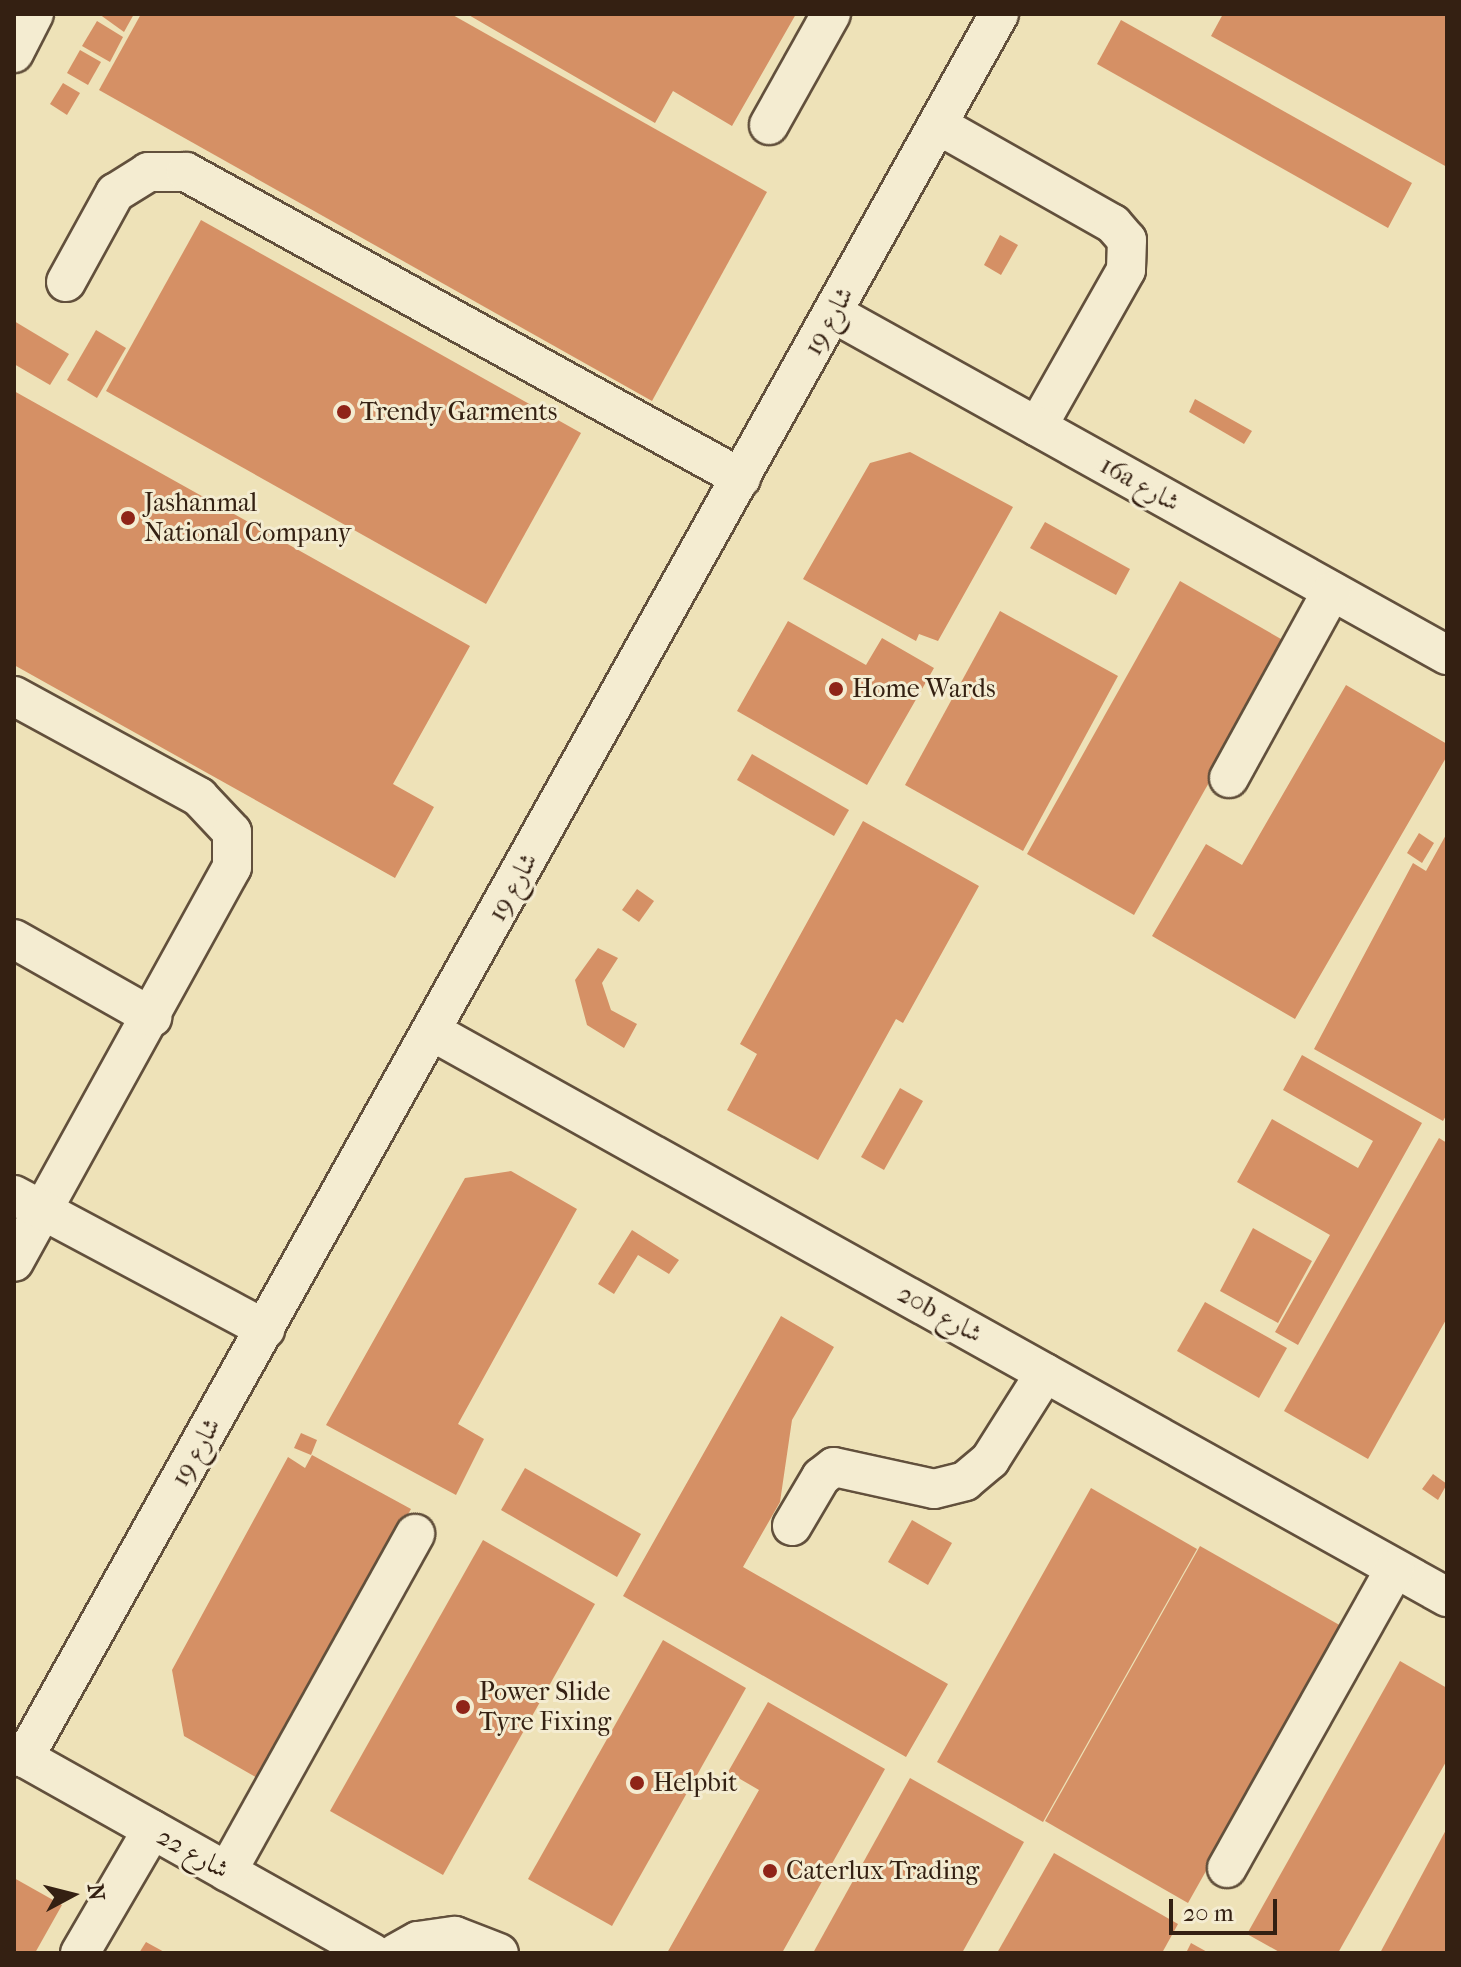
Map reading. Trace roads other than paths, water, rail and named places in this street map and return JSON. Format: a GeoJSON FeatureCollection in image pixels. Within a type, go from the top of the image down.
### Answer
{"type":"FeatureCollection","features":[{"type":"Feature","properties":{"kind":"street"},"geometry":{"type":"LineString","coordinates":[[14,53],[34,14]]}},
{"type":"Feature","properties":{"kind":"street"},"geometry":{"type":"LineString","coordinates":[[769,125],[831,14]]}},
{"type":"Feature","properties":{"kind":"street","name":"شارع 19"},"geometry":{"type":"LineString","coordinates":[[19,1755],[433,1032],[999,14]]}},
{"type":"Feature","properties":{"kind":"street"},"geometry":{"type":"LineString","coordinates":[[938,125],[1113,224],[1127,240],[1126,270],[1037,427]]}},
{"type":"Feature","properties":{"kind":"street"},"geometry":{"type":"LineString","coordinates":[[66,282],[115,193],[148,172],[186,172],[741,478]]}},
{"type":"Feature","properties":{"kind":"street","name":"16a شارع"},"geometry":{"type":"LineString","coordinates":[[833,313],[1447,655]]}},
{"type":"Feature","properties":{"kind":"street"},"geometry":{"type":"LineString","coordinates":[[1229,778],[1332,591]]}},
{"type":"Feature","properties":{"kind":"street"},"geometry":{"type":"LineString","coordinates":[[14,696],[199,797],[232,832],[232,867],[152,1017],[29,1204],[14,1262]]}},
{"type":"Feature","properties":{"kind":"street"},"geometry":{"type":"LineString","coordinates":[[14,939],[152,1017]]}},
{"type":"Feature","properties":{"kind":"street","name":"20b شارع"},"geometry":{"type":"LineString","coordinates":[[433,1032],[1447,1597]]}},
{"type":"Feature","properties":{"kind":"street"},"geometry":{"type":"LineString","coordinates":[[29,1204],[265,1329]]}},
{"type":"Feature","properties":{"kind":"street"},"geometry":{"type":"LineString","coordinates":[[792,1526],[821,1477],[834,1467],[934,1489],[965,1481],[990,1460],[1045,1373]]}},
{"type":"Feature","properties":{"kind":"street"},"geometry":{"type":"LineString","coordinates":[[227,1872],[415,1534]]}},
{"type":"Feature","properties":{"kind":"street"},"geometry":{"type":"LineString","coordinates":[[1227,1868],[1395,1569]]}},
{"type":"Feature","properties":{"kind":"street","name":"شارع 22"},"geometry":{"type":"LineString","coordinates":[[19,1755],[372,1953]]}},
{"type":"Feature","properties":{"kind":"street"},"geometry":{"type":"LineString","coordinates":[[80,1953],[152,1830]]}},
{"type":"Feature","properties":{"kind":"street"},"geometry":{"type":"LineString","coordinates":[[396,1953],[418,1941],[455,1936],[499,1953]]}},
{"type":"Feature","properties":{"kind":"place","name":"Trendy Garments"},"geometry":{"type":"Point","coordinates":[344,412]}},
{"type":"Feature","properties":{"kind":"place","name":"Jashanmal National Company"},"geometry":{"type":"Point","coordinates":[128,518]}},
{"type":"Feature","properties":{"kind":"place","name":"Home Wards"},"geometry":{"type":"Point","coordinates":[836,689]}},
{"type":"Feature","properties":{"kind":"place","name":"Power Slide Tyre Fixing"},"geometry":{"type":"Point","coordinates":[463,1707]}},
{"type":"Feature","properties":{"kind":"place","name":"Helpbit"},"geometry":{"type":"Point","coordinates":[637,1783]}},
{"type":"Feature","properties":{"kind":"place","name":"Caterlux Trading"},"geometry":{"type":"Point","coordinates":[770,1871]}}]}
